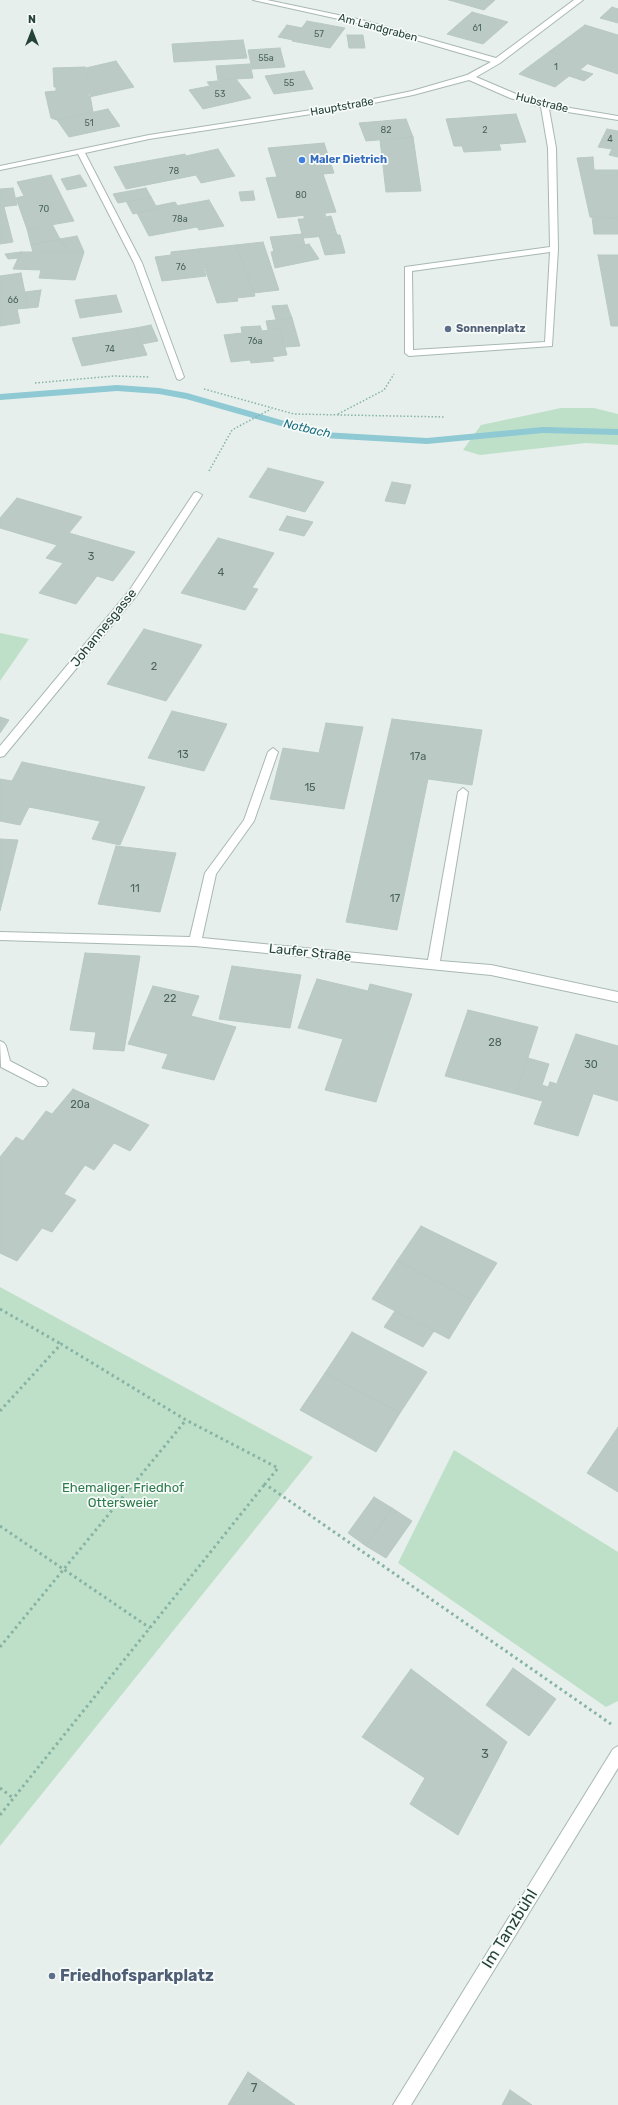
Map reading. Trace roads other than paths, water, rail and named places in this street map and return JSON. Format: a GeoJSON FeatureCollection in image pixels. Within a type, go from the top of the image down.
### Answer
{"type":"FeatureCollection","features":[{"type":"Feature","properties":{"kind":"street","name":"Am Landgraben"},"geometry":{"type":"LineString","coordinates":[[257,0],[362,22],[497,61]]}},
{"type":"Feature","properties":{"kind":"street","name":"Hauptstraße"},"geometry":{"type":"LineString","coordinates":[[0,168],[80,150],[149,137],[344,107],[413,93],[470,77],[497,61],[579,0]]}},
{"type":"Feature","properties":{"kind":"street","name":"Hubstraße"},"geometry":{"type":"LineString","coordinates":[[470,77],[513,96],[545,106],[618,118]]}},
{"type":"Feature","properties":{"kind":"street"},"geometry":{"type":"LineString","coordinates":[[545,106],[552,148],[554,249],[549,344],[409,353],[408,269],[554,249]]}},
{"type":"Feature","properties":{"kind":"street"},"geometry":{"type":"LineString","coordinates":[[80,150],[138,263],[180,377]]}},
{"type":"Feature","properties":{"kind":"street","name":"Johannesgasse"},"geometry":{"type":"LineString","coordinates":[[0,753],[133,594],[197,494]]}},
{"type":"Feature","properties":{"kind":"street"},"geometry":{"type":"LineString","coordinates":[[195,942],[211,873],[249,821],[272,752]]}},
{"type":"Feature","properties":{"kind":"street"},"geometry":{"type":"LineString","coordinates":[[433,965],[463,792]]}},
{"type":"Feature","properties":{"kind":"street","name":"Laufer Straße"},"geometry":{"type":"LineString","coordinates":[[0,936],[195,942],[491,970],[618,997]]}},
{"type":"Feature","properties":{"kind":"street"},"geometry":{"type":"LineString","coordinates":[[0,1046],[5,1064],[42,1083]]}},
{"type":"Feature","properties":{"kind":"street","name":"Im Tanzbühl"},"geometry":{"type":"LineString","coordinates":[[401,2105],[618,1754]]}},
{"type":"Feature","properties":{"kind":"waterway","name":"Notbach"},"geometry":{"type":"LineString","coordinates":[[0,397],[117,388],[159,391],[187,396],[323,435],[427,441],[543,430],[618,432]]}},
{"type":"Feature","properties":{"kind":"place","name":"Maler Dietrich"},"geometry":{"type":"Point","coordinates":[302,160]}},
{"type":"Feature","properties":{"kind":"place","name":"Sonnenplatz"},"geometry":{"type":"Point","coordinates":[448,329]}},
{"type":"Feature","properties":{"kind":"place","name":"Friedhofsparkplatz"},"geometry":{"type":"Point","coordinates":[52,1976]}},
{"type":"Feature","properties":{"kind":"park label","name":"Ehemaliger Friedhof Ottersweier"},"geometry":{"type":"Point","coordinates":[123,1496]}}]}
